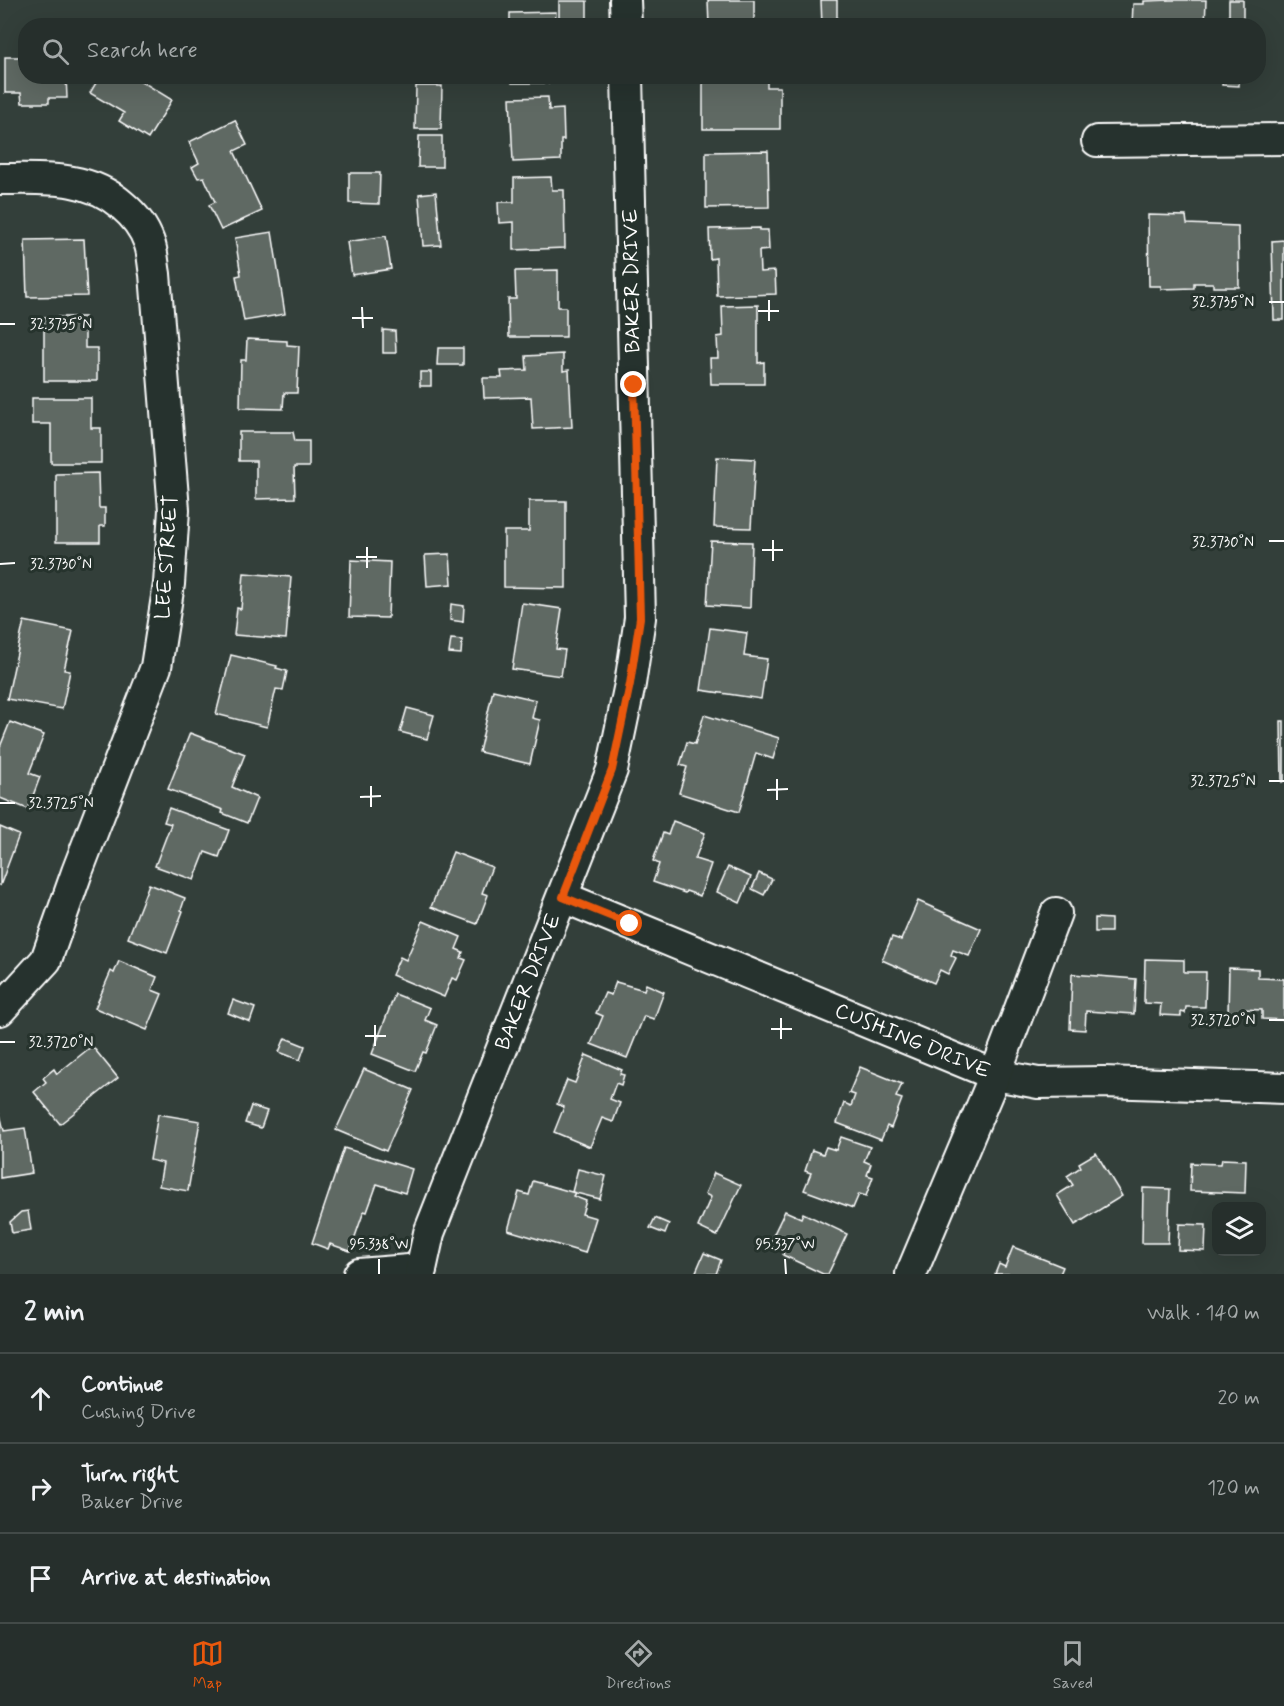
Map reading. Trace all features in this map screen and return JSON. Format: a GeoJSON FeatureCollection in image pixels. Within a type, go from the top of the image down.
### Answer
{"type":"FeatureCollection","features":[{"type":"Feature","properties":{"kind":"street"},"geometry":{"type":"LineString","coordinates":[[625,0],[626,18]]}},
{"type":"Feature","properties":{"kind":"street","name":"BAKER DRIVE"},"geometry":{"type":"LineString","coordinates":[[420,1271],[429,1233],[612,770],[630,684],[640,618],[627,84]]}},
{"type":"Feature","properties":{"kind":"street"},"geometry":{"type":"LineString","coordinates":[[1097,141],[1284,140]]}},
{"type":"Feature","properties":{"kind":"street","name":"LEE STREET"},"geometry":{"type":"LineString","coordinates":[[0,179],[81,182],[110,194],[134,215],[149,243],[155,274],[174,510],[169,584],[156,667],[77,872],[46,960],[0,1010]]}},
{"type":"Feature","properties":{"kind":"street","name":"CUSHING DRIVE"},"geometry":{"type":"LineString","coordinates":[[563,897],[995,1075],[1038,1083],[1103,1082],[1284,1088]]}},
{"type":"Feature","properties":{"kind":"street"},"geometry":{"type":"LineString","coordinates":[[911,1274],[995,1075],[1056,913]]}},
{"type":"Feature","properties":{"kind":"street"},"geometry":{"type":"LineString","coordinates":[[359,1274],[420,1271]]}},
{"type":"Feature","properties":{"kind":"building"},"geometry":{"type":"Polygon","coordinates":[[[708,0],[754,0],[754,18],[709,18],[708,0]]]}},
{"type":"Feature","properties":{"kind":"building"},"geometry":{"type":"Polygon","coordinates":[[[821,0],[837,0],[837,18],[822,18],[821,0]]]}},
{"type":"Feature","properties":{"kind":"building"},"geometry":{"type":"Polygon","coordinates":[[[1206,0],[1205,18],[1132,18],[1133,4],[1144,4],[1144,1],[1206,0]]]}},
{"type":"Feature","properties":{"kind":"building"},"geometry":{"type":"Polygon","coordinates":[[[1229,0],[1243,0],[1243,18],[1229,18],[1229,0]]]}},
{"type":"Feature","properties":{"kind":"building"},"geometry":{"type":"Polygon","coordinates":[[[559,1],[587,1],[587,18],[559,18],[559,1]]]}},
{"type":"Feature","properties":{"kind":"building"},"geometry":{"type":"Polygon","coordinates":[[[556,12],[556,18],[510,18],[510,13],[556,12]]]}},
{"type":"Feature","properties":{"kind":"building"},"geometry":{"type":"Polygon","coordinates":[[[5,57],[18,57],[18,84],[66,84],[67,98],[49,98],[49,103],[22,103],[21,93],[5,93],[5,57]]]}},
{"type":"Feature","properties":{"kind":"building"},"geometry":{"type":"Polygon","coordinates":[[[95,84],[146,84],[172,100],[148,139],[119,121],[124,113],[90,93],[95,84]]]}},
{"type":"Feature","properties":{"kind":"building"},"geometry":{"type":"Polygon","coordinates":[[[703,84],[767,84],[767,87],[780,87],[780,129],[703,129],[703,84]]]}},
{"type":"Feature","properties":{"kind":"building"},"geometry":{"type":"Polygon","coordinates":[[[1239,84],[1239,86],[1222,85],[1239,84]]]}},
{"type":"Feature","properties":{"kind":"building"},"geometry":{"type":"Polygon","coordinates":[[[416,86],[442,86],[441,129],[415,129],[416,86]]]}},
{"type":"Feature","properties":{"kind":"building"},"geometry":{"type":"Polygon","coordinates":[[[548,97],[549,110],[563,109],[564,140],[561,140],[561,160],[513,162],[510,98],[548,97]]]}},
{"type":"Feature","properties":{"kind":"building"},"geometry":{"type":"Polygon","coordinates":[[[235,120],[247,145],[234,151],[262,211],[221,230],[209,205],[215,202],[204,177],[198,178],[192,167],[199,163],[189,142],[235,120]]]}},
{"type":"Feature","properties":{"kind":"building"},"geometry":{"type":"Polygon","coordinates":[[[419,136],[442,136],[442,167],[418,167],[419,136]]]}},
{"type":"Feature","properties":{"kind":"building"},"geometry":{"type":"Polygon","coordinates":[[[768,151],[769,207],[706,208],[706,152],[768,151]]]}},
{"type":"Feature","properties":{"kind":"building"},"geometry":{"type":"Polygon","coordinates":[[[349,173],[380,173],[379,204],[349,203],[349,173]]]}},
{"type":"Feature","properties":{"kind":"building"},"geometry":{"type":"Polygon","coordinates":[[[551,177],[552,190],[564,190],[565,248],[514,250],[514,222],[499,223],[498,202],[514,202],[514,178],[551,177]]]}},
{"type":"Feature","properties":{"kind":"building"},"geometry":{"type":"Polygon","coordinates":[[[436,192],[441,245],[423,246],[419,194],[436,192]]]}},
{"type":"Feature","properties":{"kind":"building"},"geometry":{"type":"Polygon","coordinates":[[[1148,215],[1186,216],[1187,224],[1238,226],[1239,287],[1213,287],[1213,283],[1194,283],[1194,288],[1161,289],[1161,286],[1149,286],[1148,215]]]}},
{"type":"Feature","properties":{"kind":"building"},"geometry":{"type":"Polygon","coordinates":[[[760,228],[760,230],[768,230],[769,250],[759,251],[760,272],[775,271],[776,294],[717,296],[716,258],[710,259],[709,229],[760,228]]]}},
{"type":"Feature","properties":{"kind":"building"},"geometry":{"type":"Polygon","coordinates":[[[272,232],[285,314],[244,321],[236,276],[241,275],[235,238],[272,232]]]}},
{"type":"Feature","properties":{"kind":"building"},"geometry":{"type":"Polygon","coordinates":[[[386,236],[391,269],[352,275],[347,242],[386,236]]]}},
{"type":"Feature","properties":{"kind":"building"},"geometry":{"type":"Polygon","coordinates":[[[84,239],[87,296],[27,297],[25,240],[84,239]]]}},
{"type":"Feature","properties":{"kind":"building"},"geometry":{"type":"Polygon","coordinates":[[[1284,240],[1284,320],[1274,320],[1272,241],[1284,240]]]}},
{"type":"Feature","properties":{"kind":"building"},"geometry":{"type":"Polygon","coordinates":[[[558,270],[558,307],[566,307],[566,337],[509,337],[508,299],[516,299],[515,271],[558,270]]]}},
{"type":"Feature","properties":{"kind":"building"},"geometry":{"type":"Polygon","coordinates":[[[758,305],[758,363],[764,362],[764,384],[711,384],[710,358],[718,358],[717,337],[723,336],[722,306],[758,305]]]}},
{"type":"Feature","properties":{"kind":"building"},"geometry":{"type":"Polygon","coordinates":[[[44,317],[85,317],[85,348],[97,348],[97,381],[44,381],[44,317]]]}},
{"type":"Feature","properties":{"kind":"building"},"geometry":{"type":"Polygon","coordinates":[[[383,330],[395,331],[396,353],[383,353],[383,330]]]}},
{"type":"Feature","properties":{"kind":"building"},"geometry":{"type":"Polygon","coordinates":[[[247,339],[287,341],[287,345],[299,346],[297,393],[284,393],[283,409],[240,408],[241,360],[246,360],[247,339]]]}},
{"type":"Feature","properties":{"kind":"building"},"geometry":{"type":"Polygon","coordinates":[[[438,348],[463,348],[463,365],[437,365],[438,348]]]}},
{"type":"Feature","properties":{"kind":"building"},"geometry":{"type":"Polygon","coordinates":[[[563,354],[563,371],[569,370],[572,427],[533,429],[531,397],[484,398],[483,378],[502,378],[501,371],[527,370],[526,356],[563,354]]]}},
{"type":"Feature","properties":{"kind":"building"},"geometry":{"type":"Polygon","coordinates":[[[420,372],[431,372],[431,386],[420,386],[420,372]]]}},
{"type":"Feature","properties":{"kind":"building"},"geometry":{"type":"Polygon","coordinates":[[[32,398],[91,398],[91,428],[101,428],[101,463],[51,463],[51,424],[32,424],[32,398]]]}},
{"type":"Feature","properties":{"kind":"building"},"geometry":{"type":"Polygon","coordinates":[[[239,432],[293,432],[295,441],[309,441],[309,467],[294,467],[295,498],[256,499],[256,461],[239,461],[239,432]]]}},
{"type":"Feature","properties":{"kind":"building"},"geometry":{"type":"Polygon","coordinates":[[[717,457],[755,459],[751,528],[714,527],[717,457]]]}},
{"type":"Feature","properties":{"kind":"building"},"geometry":{"type":"Polygon","coordinates":[[[98,473],[99,508],[105,508],[105,526],[100,526],[100,542],[56,542],[56,474],[98,473]]]}},
{"type":"Feature","properties":{"kind":"building"},"geometry":{"type":"Polygon","coordinates":[[[529,501],[566,501],[566,588],[504,587],[504,531],[529,531],[529,501]]]}},
{"type":"Feature","properties":{"kind":"building"},"geometry":{"type":"Polygon","coordinates":[[[711,541],[752,542],[750,608],[707,605],[711,541]]]}},
{"type":"Feature","properties":{"kind":"building"},"geometry":{"type":"Polygon","coordinates":[[[450,554],[452,584],[427,586],[425,555],[450,554]]]}},
{"type":"Feature","properties":{"kind":"building"},"geometry":{"type":"Polygon","coordinates":[[[351,560],[390,562],[388,618],[349,617],[351,560]]]}},
{"type":"Feature","properties":{"kind":"building"},"geometry":{"type":"Polygon","coordinates":[[[244,573],[291,577],[286,639],[234,635],[237,608],[241,609],[244,573]]]}},
{"type":"Feature","properties":{"kind":"building"},"geometry":{"type":"Polygon","coordinates":[[[522,603],[562,609],[556,649],[565,650],[561,676],[512,669],[522,603]]]}},
{"type":"Feature","properties":{"kind":"building"},"geometry":{"type":"Polygon","coordinates":[[[451,604],[464,606],[463,622],[450,620],[451,604]]]}},
{"type":"Feature","properties":{"kind":"building"},"geometry":{"type":"Polygon","coordinates":[[[24,621],[73,631],[64,670],[70,671],[62,709],[7,699],[24,621]]]}},
{"type":"Feature","properties":{"kind":"building"},"geometry":{"type":"Polygon","coordinates":[[[710,628],[747,633],[744,656],[767,659],[761,699],[701,690],[710,628]]]}},
{"type":"Feature","properties":{"kind":"building"},"geometry":{"type":"Polygon","coordinates":[[[451,639],[462,640],[461,654],[449,653],[451,639]]]}},
{"type":"Feature","properties":{"kind":"building"},"geometry":{"type":"Polygon","coordinates":[[[231,655],[277,666],[276,668],[287,671],[283,690],[276,689],[267,727],[216,714],[231,655]]]}},
{"type":"Feature","properties":{"kind":"building"},"geometry":{"type":"Polygon","coordinates":[[[493,690],[536,700],[532,718],[540,720],[530,764],[479,752],[493,690]]]}},
{"type":"Feature","properties":{"kind":"building"},"geometry":{"type":"Polygon","coordinates":[[[407,708],[434,715],[427,739],[400,732],[407,708]]]}},
{"type":"Feature","properties":{"kind":"building"},"geometry":{"type":"Polygon","coordinates":[[[704,715],[779,738],[773,759],[756,753],[739,812],[679,793],[687,767],[680,765],[687,742],[695,744],[704,715]]]}},
{"type":"Feature","properties":{"kind":"building"},"geometry":{"type":"Polygon","coordinates":[[[1281,721],[1284,721],[1284,781],[1282,782],[1281,721]]]}},
{"type":"Feature","properties":{"kind":"building"},"geometry":{"type":"Polygon","coordinates":[[[10,722],[44,735],[29,773],[40,777],[28,809],[0,798],[0,747],[10,722]]]}},
{"type":"Feature","properties":{"kind":"building"},"geometry":{"type":"Polygon","coordinates":[[[190,733],[245,754],[232,787],[257,798],[247,823],[222,813],[223,810],[168,789],[190,733]]]}},
{"type":"Feature","properties":{"kind":"building"},"geometry":{"type":"Polygon","coordinates":[[[169,808],[229,830],[219,857],[205,852],[194,880],[155,866],[171,824],[164,822],[169,808]]]}},
{"type":"Feature","properties":{"kind":"building"},"geometry":{"type":"Polygon","coordinates":[[[673,821],[705,833],[695,859],[711,864],[700,896],[653,882],[659,864],[653,861],[663,833],[668,835],[673,821]]]}},
{"type":"Feature","properties":{"kind":"building"},"geometry":{"type":"Polygon","coordinates":[[[0,827],[19,835],[0,886],[0,827]]]}},
{"type":"Feature","properties":{"kind":"building"},"geometry":{"type":"Polygon","coordinates":[[[453,852],[492,867],[482,893],[488,895],[477,924],[431,907],[453,852]]]}},
{"type":"Feature","properties":{"kind":"building"},"geometry":{"type":"Polygon","coordinates":[[[728,867],[751,877],[740,903],[717,892],[728,867]]]}},
{"type":"Feature","properties":{"kind":"building"},"geometry":{"type":"Polygon","coordinates":[[[759,873],[772,879],[764,895],[752,889],[759,873]]]}},
{"type":"Feature","properties":{"kind":"building"},"geometry":{"type":"Polygon","coordinates":[[[149,884],[185,898],[181,910],[183,911],[167,953],[128,938],[149,884]]]}},
{"type":"Feature","properties":{"kind":"building"},"geometry":{"type":"Polygon","coordinates":[[[918,901],[981,929],[969,956],[953,950],[951,955],[956,958],[948,974],[940,970],[934,983],[882,960],[892,937],[901,940],[918,901]]]}},
{"type":"Feature","properties":{"kind":"building"},"geometry":{"type":"Polygon","coordinates":[[[1095,918],[1111,919],[1111,932],[1095,932],[1095,918]]]}},
{"type":"Feature","properties":{"kind":"building"},"geometry":{"type":"Polygon","coordinates":[[[423,921],[461,937],[456,949],[463,952],[461,958],[466,960],[457,980],[452,978],[444,997],[392,975],[400,957],[406,960],[423,921]]]}},
{"type":"Feature","properties":{"kind":"building"},"geometry":{"type":"Polygon","coordinates":[[[1145,959],[1184,960],[1184,972],[1206,972],[1205,1007],[1186,1007],[1185,1013],[1181,1012],[1181,1016],[1160,1015],[1161,1004],[1144,1003],[1145,959]]]}},
{"type":"Feature","properties":{"kind":"building"},"geometry":{"type":"Polygon","coordinates":[[[119,961],[157,977],[152,990],[162,994],[147,1030],[95,1008],[111,971],[114,973],[119,961]]]}},
{"type":"Feature","properties":{"kind":"building"},"geometry":{"type":"Polygon","coordinates":[[[1229,968],[1258,969],[1258,978],[1284,979],[1284,1020],[1262,1019],[1262,1010],[1242,1009],[1241,1014],[1228,1014],[1229,968]]]}},
{"type":"Feature","properties":{"kind":"building"},"geometry":{"type":"Polygon","coordinates":[[[1072,974],[1136,979],[1134,1014],[1086,1011],[1085,1030],[1070,1029],[1072,974]]]}},
{"type":"Feature","properties":{"kind":"building"},"geometry":{"type":"Polygon","coordinates":[[[616,982],[644,990],[646,984],[664,992],[654,1019],[644,1016],[627,1058],[591,1044],[603,1016],[596,1013],[605,993],[611,995],[616,982]]]}},
{"type":"Feature","properties":{"kind":"building"},"geometry":{"type":"Polygon","coordinates":[[[395,994],[430,1008],[425,1020],[437,1025],[426,1053],[423,1052],[415,1071],[372,1054],[395,994]]]}},
{"type":"Feature","properties":{"kind":"building"},"geometry":{"type":"Polygon","coordinates":[[[233,1000],[255,1008],[250,1022],[228,1013],[233,1000]]]}},
{"type":"Feature","properties":{"kind":"building"},"geometry":{"type":"Polygon","coordinates":[[[285,1038],[305,1046],[300,1060],[279,1052],[285,1038]]]}},
{"type":"Feature","properties":{"kind":"building"},"geometry":{"type":"Polygon","coordinates":[[[92,1046],[118,1078],[60,1124],[34,1092],[46,1082],[43,1078],[54,1069],[57,1074],[92,1046]]]}},
{"type":"Feature","properties":{"kind":"building"},"geometry":{"type":"Polygon","coordinates":[[[586,1055],[622,1070],[620,1074],[624,1075],[621,1085],[616,1083],[610,1099],[620,1103],[613,1122],[602,1118],[590,1147],[554,1132],[564,1107],[557,1104],[567,1080],[575,1083],[586,1055]]]}},
{"type":"Feature","properties":{"kind":"building"},"geometry":{"type":"Polygon","coordinates":[[[860,1067],[902,1084],[896,1097],[902,1099],[891,1128],[887,1126],[881,1140],[837,1123],[844,1103],[851,1106],[855,1095],[849,1093],[860,1067]]]}},
{"type":"Feature","properties":{"kind":"building"},"geometry":{"type":"Polygon","coordinates":[[[364,1069],[413,1090],[386,1151],[336,1130],[364,1069]]]}},
{"type":"Feature","properties":{"kind":"building"},"geometry":{"type":"Polygon","coordinates":[[[251,1106],[267,1111],[261,1128],[245,1123],[251,1106]]]}},
{"type":"Feature","properties":{"kind":"building"},"geometry":{"type":"Polygon","coordinates":[[[0,1114],[4,1131],[25,1128],[32,1173],[0,1178],[0,1114]]]}},
{"type":"Feature","properties":{"kind":"building"},"geometry":{"type":"Polygon","coordinates":[[[158,1114],[200,1121],[188,1191],[159,1186],[163,1163],[150,1160],[158,1114]]]}},
{"type":"Feature","properties":{"kind":"building"},"geometry":{"type":"Polygon","coordinates":[[[841,1137],[870,1147],[864,1161],[871,1164],[867,1175],[873,1177],[866,1196],[859,1194],[853,1208],[804,1190],[811,1173],[805,1171],[812,1150],[823,1154],[826,1147],[836,1150],[841,1137]]]}},
{"type":"Feature","properties":{"kind":"building"},"geometry":{"type":"Polygon","coordinates":[[[344,1148],[412,1169],[405,1193],[377,1184],[367,1212],[364,1211],[350,1251],[330,1244],[328,1249],[312,1243],[344,1148]]]}},
{"type":"Feature","properties":{"kind":"building"},"geometry":{"type":"Polygon","coordinates":[[[1096,1153],[1122,1196],[1075,1225],[1057,1195],[1073,1185],[1067,1176],[1081,1167],[1079,1163],[1096,1153]]]}},
{"type":"Feature","properties":{"kind":"building"},"geometry":{"type":"Polygon","coordinates":[[[1222,1159],[1246,1160],[1245,1193],[1190,1191],[1191,1163],[1221,1164],[1222,1159]]]}},
{"type":"Feature","properties":{"kind":"building"},"geometry":{"type":"Polygon","coordinates":[[[578,1169],[606,1176],[600,1199],[572,1192],[578,1169]]]}},
{"type":"Feature","properties":{"kind":"building"},"geometry":{"type":"Polygon","coordinates":[[[714,1173],[741,1185],[717,1236],[698,1227],[711,1197],[705,1194],[714,1173]]]}},
{"type":"Feature","properties":{"kind":"building"},"geometry":{"type":"Polygon","coordinates":[[[533,1181],[575,1193],[573,1196],[586,1201],[582,1214],[596,1218],[585,1253],[508,1230],[519,1192],[529,1195],[533,1181]]]}},
{"type":"Feature","properties":{"kind":"building"},"geometry":{"type":"Polygon","coordinates":[[[1143,1188],[1170,1189],[1168,1243],[1142,1243],[1143,1188]]]}},
{"type":"Feature","properties":{"kind":"building"},"geometry":{"type":"Polygon","coordinates":[[[28,1211],[31,1230],[12,1233],[10,1222],[21,1212],[28,1211]]]}},
{"type":"Feature","properties":{"kind":"building"},"geometry":{"type":"Polygon","coordinates":[[[785,1211],[801,1218],[803,1213],[847,1234],[828,1274],[823,1274],[783,1255],[784,1251],[769,1244],[785,1211]]]}},
{"type":"Feature","properties":{"kind":"building"},"geometry":{"type":"Polygon","coordinates":[[[655,1218],[669,1224],[665,1234],[650,1228],[655,1218]]]}},
{"type":"Feature","properties":{"kind":"building"},"geometry":{"type":"Polygon","coordinates":[[[1179,1224],[1206,1225],[1205,1251],[1178,1250],[1179,1224]]]}},
{"type":"Feature","properties":{"kind":"building"},"geometry":{"type":"Polygon","coordinates":[[[1013,1247],[1063,1267],[1060,1274],[995,1274],[999,1264],[1005,1267],[1013,1247]]]}},
{"type":"Feature","properties":{"kind":"building"},"geometry":{"type":"Polygon","coordinates":[[[704,1253],[721,1260],[716,1274],[695,1274],[704,1253]]]}},
{"type":"Feature","properties":{"kind":"route"},"geometry":{"type":"LineString","coordinates":[[630,924],[563,897],[612,770],[630,684],[640,618],[634,385]]}}]}
